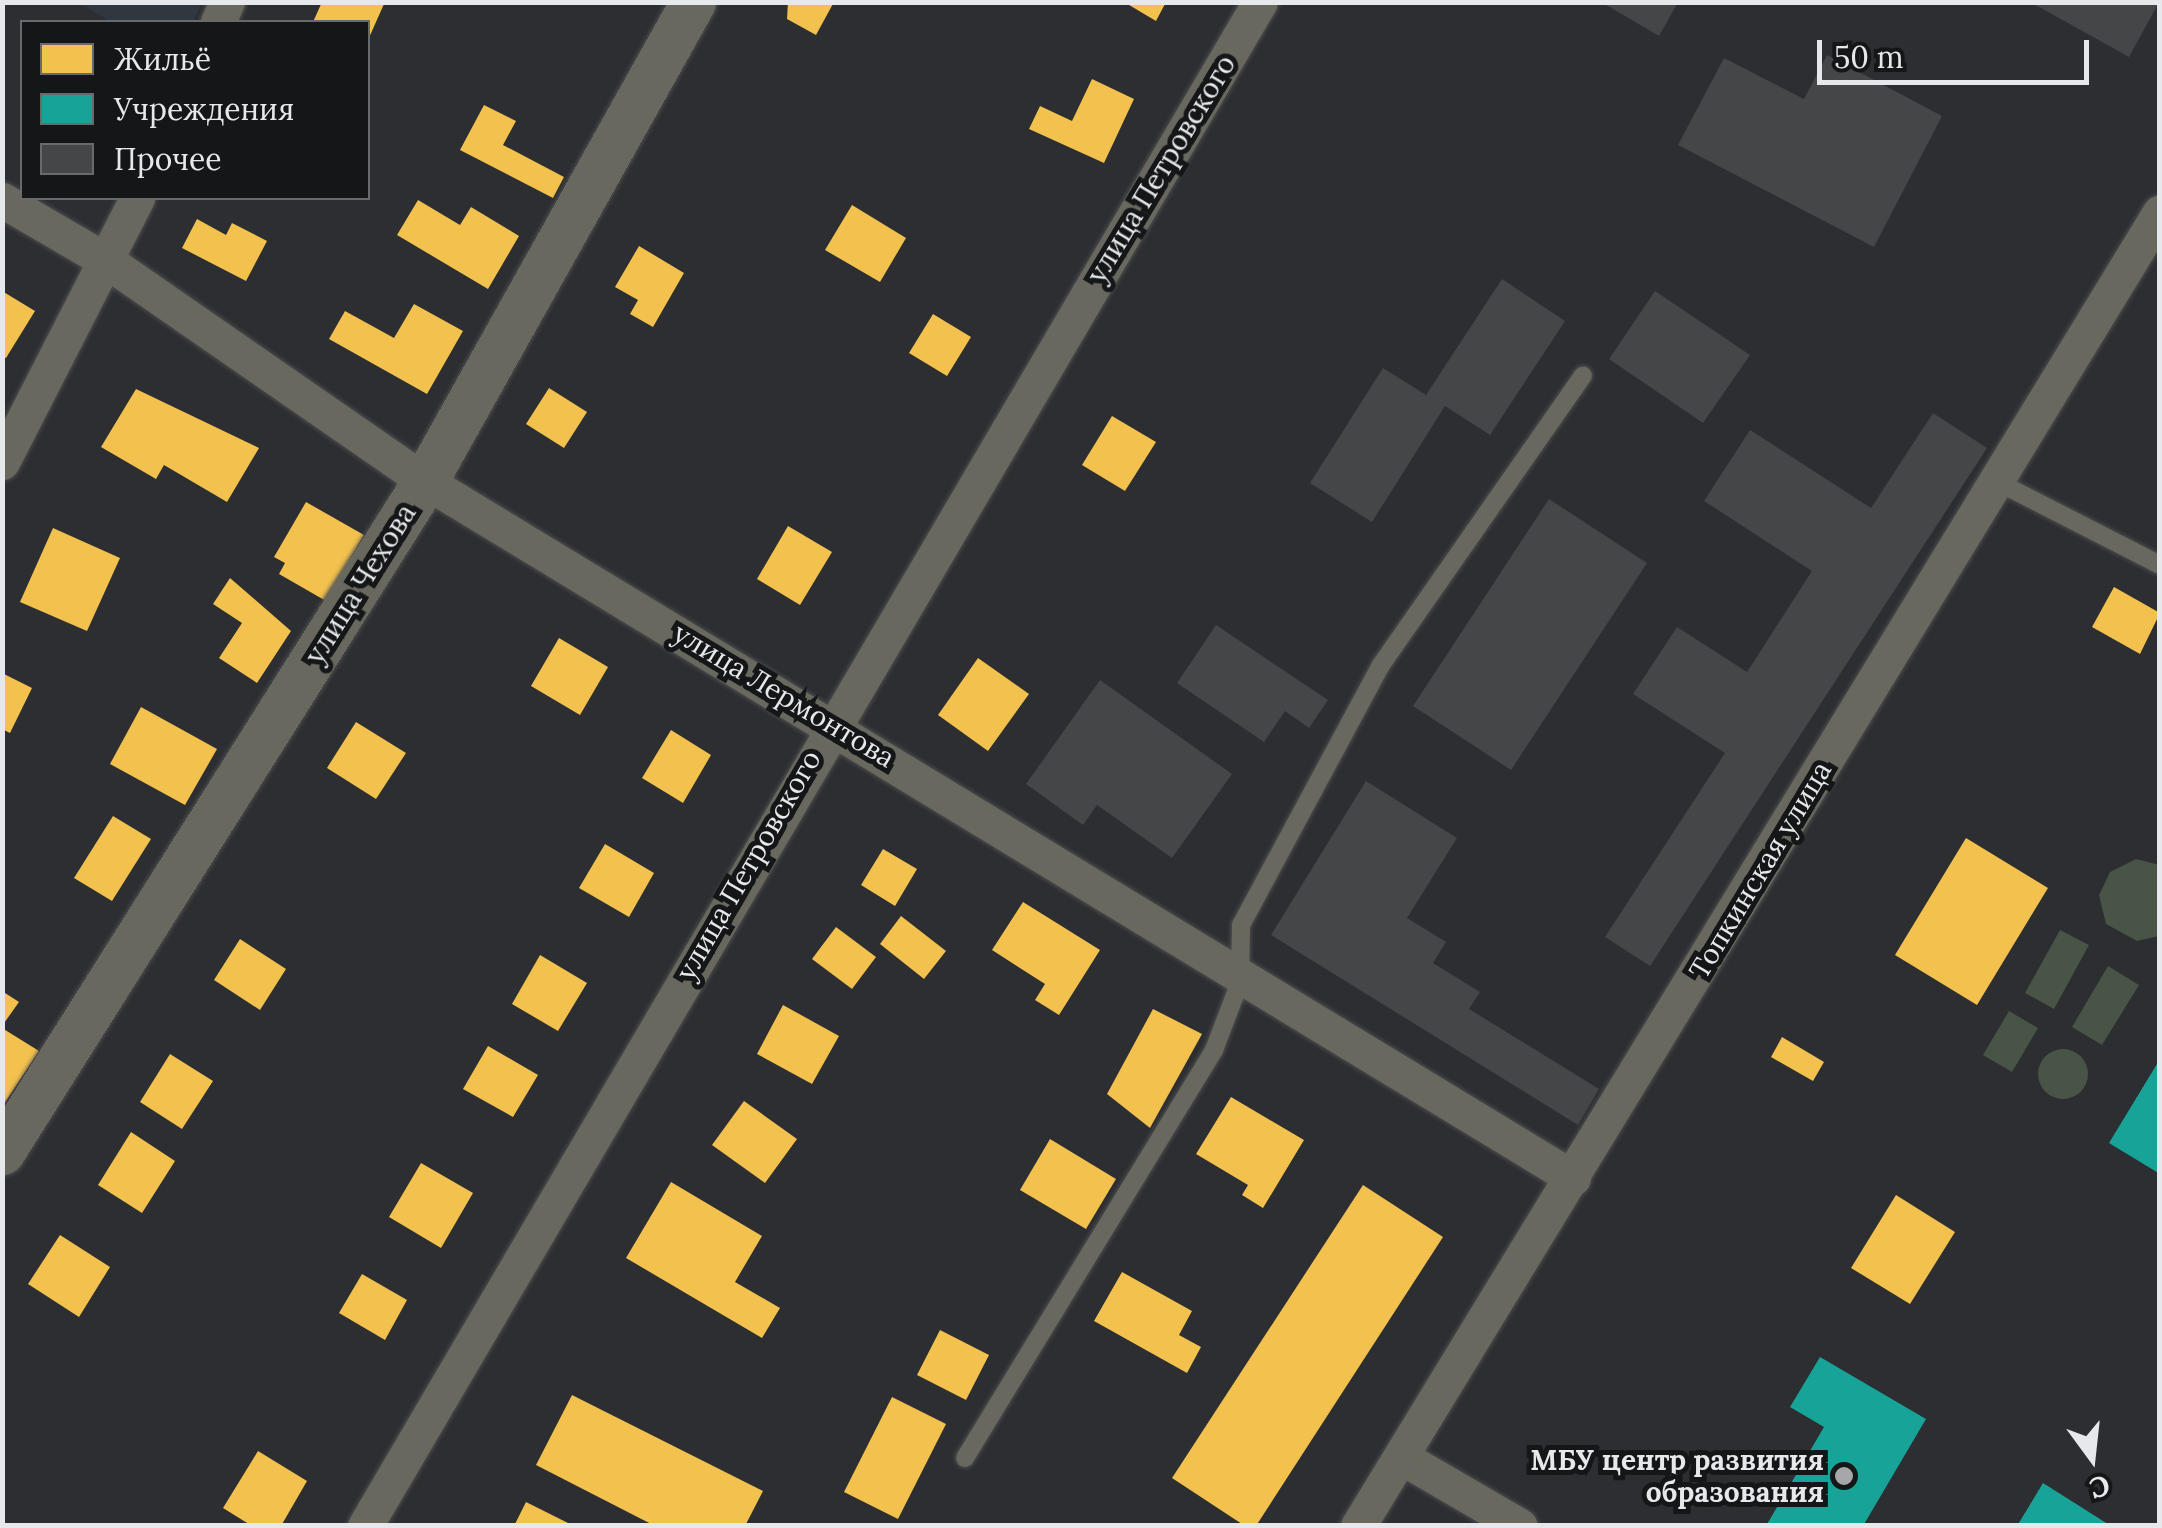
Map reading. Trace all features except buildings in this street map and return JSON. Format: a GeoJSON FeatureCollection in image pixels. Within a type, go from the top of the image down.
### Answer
{"type":"FeatureCollection","features":[{"type":"Feature","properties":{"kind":"street","name":"улица Чехова"},"geometry":{"type":"LineString","coordinates":[[2,1152],[425,481],[693,2]]}},
{"type":"Feature","properties":{"kind":"street","name":"улица Петровского"},"geometry":{"type":"LineString","coordinates":[[365,1526],[831,722],[1260,2]]}},
{"type":"Feature","properties":{"kind":"street","name":"улица Лермонтова"},"geometry":{"type":"LineString","coordinates":[[2,200],[107,261],[425,481],[831,722],[1240,982],[1574,1178]]}},
{"type":"Feature","properties":{"kind":"street"},"geometry":{"type":"LineString","coordinates":[[2,462],[135,200]]}},
{"type":"Feature","properties":{"kind":"street","name":"Топкинская улица"},"geometry":{"type":"LineString","coordinates":[[1358,1526],[1404,1458],[2160,212]]}},
{"type":"Feature","properties":{"kind":"street"},"geometry":{"type":"LineString","coordinates":[[1404,1458],[1520,1526]]}},
{"type":"Feature","properties":{"kind":"lane"},"geometry":{"type":"LineString","coordinates":[[965,1458],[1214,1050],[1240,982],[1242,925],[1381,665],[1583,375]]}},
{"type":"Feature","properties":{"kind":"lane"},"geometry":{"type":"LineString","coordinates":[[1996,481],[2160,565]]}},
{"type":"Feature","properties":{"kind":"shaded area"},"geometry":{"type":"Polygon","coordinates":[[[79,3],[202,3],[194,20],[108,20],[79,3]]]}},
{"type":"Feature","properties":{"kind":"green space"},"geometry":{"type":"Polygon","coordinates":[[[2136,859],[2160,865],[2159,936],[2137,941],[2106,924],[2099,895],[2110,872],[2136,859]]]}},
{"type":"Feature","properties":{"kind":"green space"},"geometry":{"type":"Polygon","coordinates":[[[2060,930],[2089,945],[2054,1009],[2025,993],[2060,930]]]}},
{"type":"Feature","properties":{"kind":"green space"},"geometry":{"type":"Polygon","coordinates":[[[2108,966],[2139,985],[2102,1045],[2072,1027],[2108,966]]]}},
{"type":"Feature","properties":{"kind":"green space"},"geometry":{"type":"Polygon","coordinates":[[[2009,1011],[2038,1028],[2012,1072],[1983,1055],[2009,1011]]]}},
{"type":"Feature","properties":{"kind":"green space"},"geometry":{"type":"Polygon","coordinates":[[[2063,1049],[2081,1056],[2088,1074],[2081,1092],[2063,1099],[2045,1092],[2038,1074],[2045,1056],[2063,1049]]]}},
{"type":"Feature","properties":{"kind":"place","name":"МБУ центр развития образования"},"geometry":{"type":"Point","coordinates":[1844,1476]}}]}
